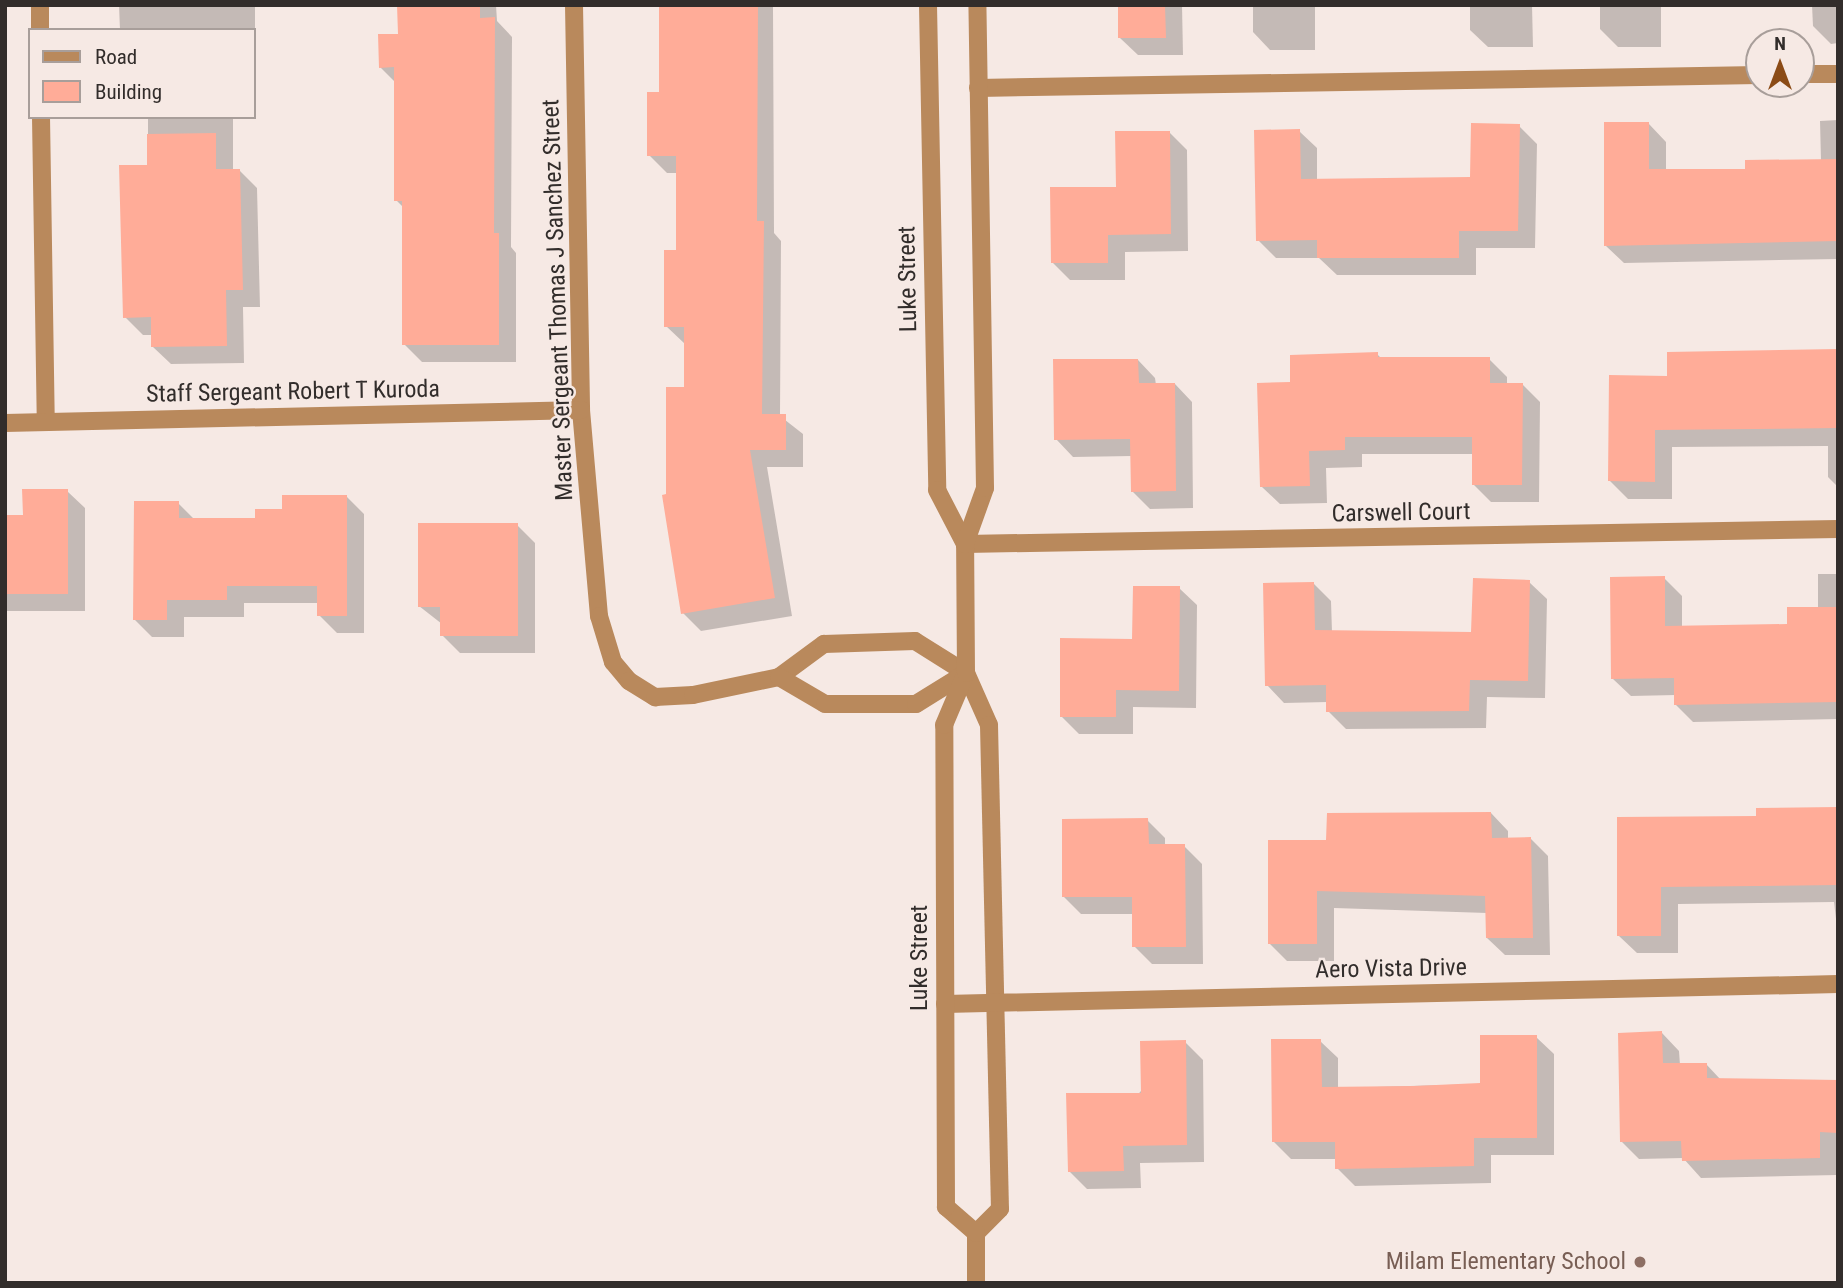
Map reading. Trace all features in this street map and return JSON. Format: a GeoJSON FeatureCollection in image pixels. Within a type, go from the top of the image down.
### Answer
{"type":"FeatureCollection","features":[{"type":"Feature","properties":{"kind":"street"},"geometry":{"type":"LineString","coordinates":[[40,5],[40,28]]}},
{"type":"Feature","properties":{"kind":"street","name":"Master Sergeant Thomas J Sanchez Street"},"geometry":{"type":"LineString","coordinates":[[574,5],[581,410],[599,616],[613,662],[629,681],[655,697],[693,695],[779,677],[824,644],[915,641],[965,673]]}},
{"type":"Feature","properties":{"kind":"street","name":"Luke Street"},"geometry":{"type":"LineString","coordinates":[[928,5],[937,490],[965,544]]}},
{"type":"Feature","properties":{"kind":"street","name":"Luke Street"},"geometry":{"type":"LineString","coordinates":[[965,673],[989,725],[996,1002],[1000,1209],[976,1233],[946,1208],[944,725],[965,673],[965,544],[985,488],[977,5]]}},
{"type":"Feature","properties":{"kind":"street"},"geometry":{"type":"LineString","coordinates":[[1815,74],[1838,74]]}},
{"type":"Feature","properties":{"kind":"street"},"geometry":{"type":"LineString","coordinates":[[978,88],[1745,75]]}},
{"type":"Feature","properties":{"kind":"street"},"geometry":{"type":"LineString","coordinates":[[41,119],[46,422]]}},
{"type":"Feature","properties":{"kind":"street","name":"Staff Sergeant Robert T Kuroda"},"geometry":{"type":"LineString","coordinates":[[5,423],[581,410]]}},
{"type":"Feature","properties":{"kind":"street","name":"Carswell Court"},"geometry":{"type":"LineString","coordinates":[[965,544],[1838,529]]}},
{"type":"Feature","properties":{"kind":"street"},"geometry":{"type":"LineString","coordinates":[[779,677],[825,704],[916,704],[965,673]]}},
{"type":"Feature","properties":{"kind":"street","name":"Aero Vista Drive"},"geometry":{"type":"LineString","coordinates":[[945,1004],[1838,984]]}},
{"type":"Feature","properties":{"kind":"street"},"geometry":{"type":"LineString","coordinates":[[976,1233],[976,1283]]}},
{"type":"Feature","properties":{"kind":"building"},"geometry":{"type":"Polygon","coordinates":[[[397,5],[480,5],[480,18],[495,17],[494,233],[499,233],[499,345],[402,345],[402,201],[394,201],[394,67],[379,68],[378,34],[398,34],[397,5]]]}},
{"type":"Feature","properties":{"kind":"building"},"geometry":{"type":"Polygon","coordinates":[[[659,5],[758,5],[757,221],[764,221],[762,414],[786,414],[786,450],[750,450],[775,598],[681,614],[662,495],[666,494],[666,387],[684,387],[684,327],[664,327],[664,250],[676,250],[676,156],[647,156],[647,92],[659,92],[659,5]]]}},
{"type":"Feature","properties":{"kind":"building"},"geometry":{"type":"Polygon","coordinates":[[[1118,5],[1165,5],[1166,38],[1118,38],[1118,5]]]}},
{"type":"Feature","properties":{"kind":"building"},"geometry":{"type":"Polygon","coordinates":[[[1604,122],[1649,122],[1649,169],[1745,169],[1745,160],[1838,159],[1838,241],[1604,246],[1604,122]]]}},
{"type":"Feature","properties":{"kind":"building"},"geometry":{"type":"Polygon","coordinates":[[[1471,123],[1520,124],[1518,231],[1459,231],[1459,258],[1317,258],[1317,240],[1256,241],[1254,130],[1300,129],[1301,179],[1470,177],[1471,123]]]}},
{"type":"Feature","properties":{"kind":"building"},"geometry":{"type":"Polygon","coordinates":[[[1115,131],[1170,131],[1171,234],[1108,235],[1108,263],[1051,263],[1050,187],[1116,187],[1115,131]]]}},
{"type":"Feature","properties":{"kind":"building"},"geometry":{"type":"Polygon","coordinates":[[[216,133],[216,169],[240,169],[243,290],[226,290],[227,346],[151,347],[151,317],[123,318],[119,165],[147,165],[147,134],[216,133]]]}},
{"type":"Feature","properties":{"kind":"building"},"geometry":{"type":"Polygon","coordinates":[[[1838,349],[1838,428],[1655,430],[1655,482],[1608,481],[1609,375],[1667,376],[1667,352],[1838,349]]]}},
{"type":"Feature","properties":{"kind":"building"},"geometry":{"type":"Polygon","coordinates":[[[1378,352],[1378,357],[1490,357],[1490,383],[1523,383],[1522,485],[1472,485],[1472,437],[1345,437],[1345,450],[1309,451],[1310,486],[1260,487],[1257,383],[1290,382],[1290,355],[1378,352]]]}},
{"type":"Feature","properties":{"kind":"building"},"geometry":{"type":"Polygon","coordinates":[[[1053,359],[1138,359],[1139,383],[1175,383],[1176,491],[1131,492],[1130,439],[1054,440],[1053,359]]]}},
{"type":"Feature","properties":{"kind":"building"},"geometry":{"type":"Polygon","coordinates":[[[22,489],[68,489],[68,594],[5,594],[5,515],[23,515],[22,489]]]}},
{"type":"Feature","properties":{"kind":"building"},"geometry":{"type":"Polygon","coordinates":[[[282,495],[347,495],[347,616],[317,616],[317,586],[227,586],[227,600],[167,600],[167,620],[133,620],[134,501],[179,501],[179,518],[255,518],[255,509],[282,509],[282,495]]]}},
{"type":"Feature","properties":{"kind":"building"},"geometry":{"type":"Polygon","coordinates":[[[418,523],[518,523],[518,636],[440,636],[440,607],[418,607],[418,523]]]}},
{"type":"Feature","properties":{"kind":"building"},"geometry":{"type":"Polygon","coordinates":[[[1665,576],[1665,626],[1787,624],[1787,607],[1838,607],[1838,702],[1674,705],[1674,678],[1611,679],[1610,577],[1665,576]]]}},
{"type":"Feature","properties":{"kind":"building"},"geometry":{"type":"Polygon","coordinates":[[[1473,578],[1530,580],[1528,681],[1470,680],[1469,711],[1326,712],[1326,685],[1265,686],[1263,583],[1314,582],[1315,630],[1471,632],[1473,578]]]}},
{"type":"Feature","properties":{"kind":"building"},"geometry":{"type":"Polygon","coordinates":[[[1133,586],[1180,586],[1179,691],[1116,690],[1116,717],[1060,717],[1060,638],[1132,639],[1133,586]]]}},
{"type":"Feature","properties":{"kind":"building"},"geometry":{"type":"Polygon","coordinates":[[[1838,807],[1838,885],[1661,887],[1661,936],[1617,936],[1617,817],[1756,816],[1756,808],[1838,807]]]}},
{"type":"Feature","properties":{"kind":"building"},"geometry":{"type":"Polygon","coordinates":[[[1491,812],[1492,838],[1531,837],[1533,938],[1486,938],[1485,896],[1317,891],[1317,944],[1268,944],[1268,840],[1326,840],[1327,813],[1491,812]]]}},
{"type":"Feature","properties":{"kind":"building"},"geometry":{"type":"Polygon","coordinates":[[[1148,818],[1149,844],[1185,844],[1186,947],[1132,947],[1132,897],[1062,897],[1062,819],[1148,818]]]}},
{"type":"Feature","properties":{"kind":"building"},"geometry":{"type":"Polygon","coordinates":[[[1662,1031],[1663,1063],[1707,1063],[1707,1078],[1838,1080],[1838,1133],[1820,1132],[1820,1158],[1682,1161],[1681,1141],[1620,1142],[1618,1033],[1662,1031]]]}},
{"type":"Feature","properties":{"kind":"building"},"geometry":{"type":"Polygon","coordinates":[[[1480,1035],[1537,1035],[1537,1138],[1474,1138],[1474,1166],[1335,1169],[1335,1142],[1272,1142],[1271,1039],[1321,1039],[1322,1087],[1414,1086],[1480,1083],[1480,1035]]]}},
{"type":"Feature","properties":{"kind":"building"},"geometry":{"type":"Polygon","coordinates":[[[1186,1040],[1187,1145],[1123,1146],[1124,1171],[1068,1172],[1066,1093],[1141,1093],[1140,1041],[1186,1040]]]}},
{"type":"Feature","properties":{"kind":"place","name":"Milam Elementary School"},"geometry":{"type":"Point","coordinates":[1640,1262]}}]}
